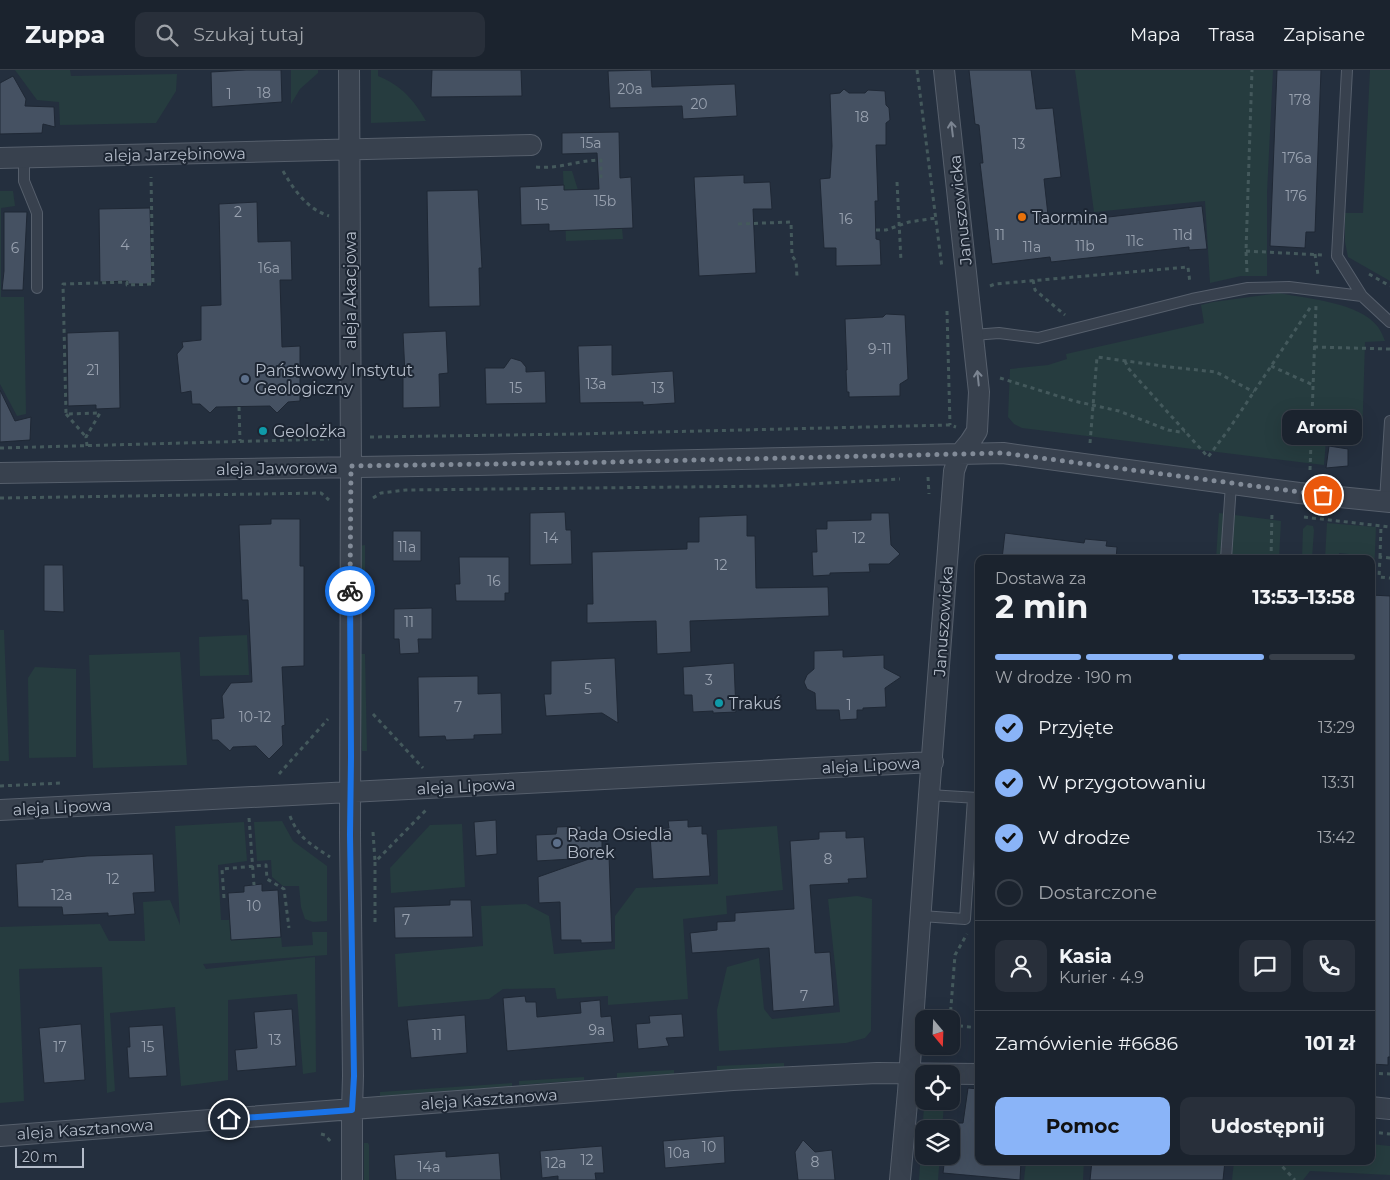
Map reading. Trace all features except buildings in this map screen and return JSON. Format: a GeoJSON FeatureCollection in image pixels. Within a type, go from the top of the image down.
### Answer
{"type":"FeatureCollection","features":[{"type":"Feature","properties":{"kind":"street","name":"aleja Akacjowa"},"geometry":{"type":"LineString","coordinates":[[349,70],[350,835],[354,1076],[352,1180]]}},
{"type":"Feature","properties":{"kind":"street","name":"Januszowicka"},"geometry":{"type":"LineString","coordinates":[[900,1180],[954,471],[960,454],[977,431],[979,392],[944,70]]}},
{"type":"Feature","properties":{"kind":"street"},"geometry":{"type":"LineString","coordinates":[[350,149],[531,145]]}},
{"type":"Feature","properties":{"kind":"street","name":"aleja Jarzębinowa"},"geometry":{"type":"LineString","coordinates":[[0,158],[350,149]]}},
{"type":"Feature","properties":{"kind":"street","name":"aleja Jaworowa"},"geometry":{"type":"LineString","coordinates":[[0,473],[1003,453],[1299,493],[1387,502]]}},
{"type":"Feature","properties":{"kind":"street","name":"aleja Lipowa"},"geometry":{"type":"LineString","coordinates":[[0,810],[932,762]]}},
{"type":"Feature","properties":{"kind":"street","name":"aleja Kasztanowa"},"geometry":{"type":"LineString","coordinates":[[0,1136],[733,1080],[877,1073],[975,1074]]}},
{"type":"Feature","properties":{"kind":"street"},"geometry":{"type":"LineString","coordinates":[[1375,1107],[1390,1109]]}},
{"type":"Feature","properties":{"kind":"lane"},"geometry":{"type":"LineString","coordinates":[[1347,70],[1337,256],[1362,296],[1390,322]]}},
{"type":"Feature","properties":{"kind":"lane"},"geometry":{"type":"LineString","coordinates":[[24,158],[24,181],[37,213],[37,288]]}},
{"type":"Feature","properties":{"kind":"lane"},"geometry":{"type":"LineString","coordinates":[[973,336],[999,333],[1038,338],[1192,299],[1248,288],[1289,287],[1362,296]]}},
{"type":"Feature","properties":{"kind":"lane"},"geometry":{"type":"LineString","coordinates":[[1387,502],[1390,421]]}},
{"type":"Feature","properties":{"kind":"lane"},"geometry":{"type":"LineString","coordinates":[[1226,555],[1231,484]]}},
{"type":"Feature","properties":{"kind":"lane"},"geometry":{"type":"LineString","coordinates":[[929,795],[975,798]]}},
{"type":"Feature","properties":{"kind":"lane"},"geometry":{"type":"LineString","coordinates":[[921,916],[965,919],[975,809]]}},
{"type":"Feature","properties":{"kind":"path"},"geometry":{"type":"LineString","coordinates":[[917,70],[942,274]]}},
{"type":"Feature","properties":{"kind":"path"},"geometry":{"type":"LineString","coordinates":[[1248,288],[1246,250],[1252,70]]}},
{"type":"Feature","properties":{"kind":"path"},"geometry":{"type":"LineString","coordinates":[[532,167],[563,167],[590,160],[601,160],[601,178]]}},
{"type":"Feature","properties":{"kind":"path"},"geometry":{"type":"LineString","coordinates":[[283,170],[300,196],[310,206],[334,217]]}},
{"type":"Feature","properties":{"kind":"path"},"geometry":{"type":"LineString","coordinates":[[274,171],[291,170]]}},
{"type":"Feature","properties":{"kind":"path"},"geometry":{"type":"LineString","coordinates":[[87,446],[86,436],[66,414],[63,284],[127,282],[127,285],[153,284],[152,177],[149,177]]}},
{"type":"Feature","properties":{"kind":"path"},"geometry":{"type":"LineString","coordinates":[[897,182],[901,261]]}},
{"type":"Feature","properties":{"kind":"path"},"geometry":{"type":"LineString","coordinates":[[876,230],[886,230],[909,222],[936,218]]}},
{"type":"Feature","properties":{"kind":"path"},"geometry":{"type":"LineString","coordinates":[[738,224],[791,222],[792,256],[796,261],[796,276]]}},
{"type":"Feature","properties":{"kind":"path"},"geometry":{"type":"LineString","coordinates":[[1246,250],[1337,256]]}},
{"type":"Feature","properties":{"kind":"path"},"geometry":{"type":"LineString","coordinates":[[991,294],[990,284],[1188,267],[1192,299]]}},
{"type":"Feature","properties":{"kind":"path"},"geometry":{"type":"LineString","coordinates":[[1034,280],[1035,290],[1073,322],[1075,329]]}},
{"type":"Feature","properties":{"kind":"path"},"geometry":{"type":"LineString","coordinates":[[1125,361],[1128,368],[1208,457],[1317,298],[1310,470]]}},
{"type":"Feature","properties":{"kind":"path"},"geometry":{"type":"LineString","coordinates":[[946,305],[950,425]]}},
{"type":"Feature","properties":{"kind":"path"},"geometry":{"type":"LineString","coordinates":[[1314,346],[1390,349]]}},
{"type":"Feature","properties":{"kind":"path"},"geometry":{"type":"LineString","coordinates":[[1090,443],[1097,357],[1216,372],[1254,392]]}},
{"type":"Feature","properties":{"kind":"path"},"geometry":{"type":"LineString","coordinates":[[1271,366],[1312,385]]}},
{"type":"Feature","properties":{"kind":"path"},"geometry":{"type":"LineString","coordinates":[[1000,378],[1119,412],[1168,430],[1185,431]]}},
{"type":"Feature","properties":{"kind":"path"},"geometry":{"type":"LineString","coordinates":[[239,407],[240,441]]}},
{"type":"Feature","properties":{"kind":"path"},"geometry":{"type":"LineString","coordinates":[[66,414],[100,413],[86,436]]}},
{"type":"Feature","properties":{"kind":"path"},"geometry":{"type":"LineString","coordinates":[[0,448],[372,437],[950,425],[977,431]]}},
{"type":"Feature","properties":{"kind":"path"},"geometry":{"type":"LineString","coordinates":[[371,428],[372,437],[378,449],[381,493]]}},
{"type":"Feature","properties":{"kind":"path"},"geometry":{"type":"LineString","coordinates":[[929,495],[928,478],[933,477]]}},
{"type":"Feature","properties":{"kind":"path"},"geometry":{"type":"LineString","coordinates":[[0,498],[321,493],[327,496],[331,502],[371,500],[381,493],[406,490],[774,486],[908,478]]}},
{"type":"Feature","properties":{"kind":"path"},"geometry":{"type":"LineString","coordinates":[[1270,555],[1272,512]]}},
{"type":"Feature","properties":{"kind":"path"},"geometry":{"type":"LineString","coordinates":[[1326,521],[1390,526]]}},
{"type":"Feature","properties":{"kind":"path"},"geometry":{"type":"LineString","coordinates":[[1381,526],[1379,577],[1390,578]]}},
{"type":"Feature","properties":{"kind":"path"},"geometry":{"type":"LineString","coordinates":[[1380,557],[1390,558]]}},
{"type":"Feature","properties":{"kind":"path"},"geometry":{"type":"LineString","coordinates":[[369,710],[425,770]]}},
{"type":"Feature","properties":{"kind":"path"},"geometry":{"type":"LineString","coordinates":[[271,774],[281,774],[332,715]]}},
{"type":"Feature","properties":{"kind":"path"},"geometry":{"type":"LineString","coordinates":[[0,786],[68,783]]}},
{"type":"Feature","properties":{"kind":"path"},"geometry":{"type":"LineString","coordinates":[[374,930],[376,862],[429,807]]}},
{"type":"Feature","properties":{"kind":"path"},"geometry":{"type":"LineString","coordinates":[[289,813],[294,826],[303,838],[336,861]]}},
{"type":"Feature","properties":{"kind":"path"},"geometry":{"type":"LineString","coordinates":[[254,885],[248,815],[256,815]]}},
{"type":"Feature","properties":{"kind":"path"},"geometry":{"type":"LineString","coordinates":[[224,898],[222,869],[266,866],[267,879],[284,889],[289,928]]}},
{"type":"Feature","properties":{"kind":"path"},"geometry":{"type":"LineString","coordinates":[[951,1010],[955,955],[971,927]]}},
{"type":"Feature","properties":{"kind":"path"},"geometry":{"type":"LineString","coordinates":[[960,1026],[975,1028]]}},
{"type":"Feature","properties":{"kind":"path"},"geometry":{"type":"LineString","coordinates":[[1375,1073],[1390,1074]]}},
{"type":"Feature","properties":{"kind":"path"},"geometry":{"type":"LineString","coordinates":[[1375,1132],[1390,1134]]}},
{"type":"Feature","properties":{"kind":"path"},"geometry":{"type":"LineString","coordinates":[[1278,1165],[1295,1180]]}},
{"type":"Feature","properties":{"kind":"green space"},"geometry":{"type":"Polygon","coordinates":[[[15,70],[70,70],[71,76],[177,74],[176,91],[156,123],[60,125],[59,102],[37,100],[15,70]]]}},
{"type":"Feature","properties":{"kind":"green space"},"geometry":{"type":"Polygon","coordinates":[[[291,70],[318,70],[318,73],[300,89],[291,104],[291,70]]]}},
{"type":"Feature","properties":{"kind":"green space"},"geometry":{"type":"Polygon","coordinates":[[[371,70],[378,70],[378,76],[394,84],[406,94],[417,106],[426,121],[371,123],[371,70]]]}},
{"type":"Feature","properties":{"kind":"green space"},"geometry":{"type":"Polygon","coordinates":[[[1075,70],[1273,70],[1267,193],[1267,276],[1241,276],[1210,283],[1205,201],[1094,212],[1075,70]]]}},
{"type":"Feature","properties":{"kind":"green space"},"geometry":{"type":"Polygon","coordinates":[[[1370,70],[1390,70],[1390,281],[1348,257],[1345,242],[1345,213],[1363,213],[1370,70]]]}},
{"type":"Feature","properties":{"kind":"green space"},"geometry":{"type":"Polygon","coordinates":[[[563,171],[572,171],[578,190],[580,230],[622,228],[623,239],[566,241],[563,171]]]}},
{"type":"Feature","properties":{"kind":"green space"},"geometry":{"type":"Polygon","coordinates":[[[0,191],[13,191],[15,206],[1,208],[1,297],[24,297],[26,414],[17,416],[0,384],[0,191]]]}},
{"type":"Feature","properties":{"kind":"green space"},"geometry":{"type":"Polygon","coordinates":[[[1279,293],[1332,303],[1359,312],[1378,327],[1385,341],[1365,342],[1362,441],[1326,440],[1324,465],[1022,428],[1014,424],[1008,417],[1010,369],[1048,365],[1067,359],[1066,354],[1204,323],[1201,305],[1279,293]]]}},
{"type":"Feature","properties":{"kind":"green space"},"geometry":{"type":"Polygon","coordinates":[[[1219,513],[1281,521],[1279,555],[1216,555],[1219,513]]]}},
{"type":"Feature","properties":{"kind":"green space"},"geometry":{"type":"Polygon","coordinates":[[[1327,523],[1376,527],[1375,555],[1339,553],[1339,555],[1325,555],[1327,523]]]}},
{"type":"Feature","properties":{"kind":"green space"},"geometry":{"type":"Polygon","coordinates":[[[1307,525],[1313,526],[1312,555],[1302,555],[1303,529],[1307,525]]]}},
{"type":"Feature","properties":{"kind":"green space"},"geometry":{"type":"Polygon","coordinates":[[[365,545],[365,608],[359,608],[359,546],[365,545]]]}},
{"type":"Feature","properties":{"kind":"green space"},"geometry":{"type":"Polygon","coordinates":[[[0,630],[4,630],[9,761],[0,761],[0,630]]]}},
{"type":"Feature","properties":{"kind":"green space"},"geometry":{"type":"Polygon","coordinates":[[[247,635],[249,675],[200,676],[199,637],[247,635]]]}},
{"type":"Feature","properties":{"kind":"green space"},"geometry":{"type":"Polygon","coordinates":[[[180,652],[187,765],[93,768],[89,655],[180,652]]]}},
{"type":"Feature","properties":{"kind":"green space"},"geometry":{"type":"Polygon","coordinates":[[[359,654],[365,654],[367,751],[362,751],[359,654]]]}},
{"type":"Feature","properties":{"kind":"green space"},"geometry":{"type":"Polygon","coordinates":[[[35,667],[76,669],[76,757],[29,758],[28,678],[35,667]]]}},
{"type":"Feature","properties":{"kind":"green space"},"geometry":{"type":"Polygon","coordinates":[[[282,821],[293,841],[327,866],[327,921],[313,922],[305,919],[301,907],[299,886],[283,886],[272,877],[271,860],[257,861],[254,822],[282,821]]]}},
{"type":"Feature","properties":{"kind":"green space"},"geometry":{"type":"Polygon","coordinates":[[[244,822],[247,861],[218,865],[221,920],[230,920],[231,940],[281,937],[282,947],[313,945],[312,932],[327,932],[327,955],[203,964],[206,969],[315,957],[316,1072],[303,1074],[297,994],[228,1000],[228,1080],[181,1086],[175,1007],[110,1013],[115,1091],[107,1093],[102,967],[19,969],[24,1101],[0,1103],[0,927],[100,924],[109,941],[145,941],[143,902],[170,900],[180,925],[175,826],[244,822]]]}},
{"type":"Feature","properties":{"kind":"green space"},"geometry":{"type":"Polygon","coordinates":[[[462,824],[465,887],[391,893],[390,868],[430,825],[462,824]]]}},
{"type":"Feature","properties":{"kind":"green space"},"geometry":{"type":"Polygon","coordinates":[[[777,826],[783,890],[726,896],[727,914],[683,919],[688,999],[608,1005],[608,996],[557,999],[555,988],[503,989],[489,999],[398,1007],[395,954],[483,946],[481,906],[526,904],[549,916],[554,954],[615,949],[615,916],[636,888],[718,884],[717,830],[777,826]]]}},
{"type":"Feature","properties":{"kind":"green space"},"geometry":{"type":"Polygon","coordinates":[[[857,896],[872,899],[871,1031],[865,1038],[846,1043],[719,1051],[717,1010],[727,967],[759,958],[764,1009],[772,1019],[840,1012],[828,899],[857,896]]]}},
{"type":"Feature","properties":{"kind":"green space"},"geometry":{"type":"Polygon","coordinates":[[[784,1063],[784,1068],[717,1071],[717,1066],[784,1063]]]}},
{"type":"Feature","properties":{"kind":"green space"},"geometry":{"type":"Polygon","coordinates":[[[674,1070],[674,1074],[617,1078],[617,1073],[674,1070]]]}},
{"type":"Feature","properties":{"kind":"green space"},"geometry":{"type":"Polygon","coordinates":[[[584,1077],[584,1080],[519,1085],[519,1081],[584,1077]]]}},
{"type":"Feature","properties":{"kind":"green space"},"geometry":{"type":"Polygon","coordinates":[[[512,1083],[512,1086],[380,1096],[380,1092],[512,1083]]]}},
{"type":"Feature","properties":{"kind":"green space"},"geometry":{"type":"Polygon","coordinates":[[[924,1110],[944,1110],[943,1120],[923,1120],[924,1110]]]}},
{"type":"Feature","properties":{"kind":"green space"},"geometry":{"type":"Polygon","coordinates":[[[364,1143],[369,1145],[369,1180],[364,1180],[364,1143]]]}},
{"type":"Feature","properties":{"kind":"green space"},"geometry":{"type":"Polygon","coordinates":[[[1375,1144],[1390,1146],[1390,1175],[1310,1171],[1303,1180],[1232,1180],[1234,1165],[1375,1165],[1375,1144]]]}},
{"type":"Feature","properties":{"kind":"green space"},"geometry":{"type":"Polygon","coordinates":[[[920,1165],[939,1165],[938,1180],[919,1180],[920,1165]]]}},
{"type":"Feature","properties":{"kind":"green space"},"geometry":{"type":"Polygon","coordinates":[[[1026,1165],[1084,1165],[1083,1180],[1024,1180],[1026,1165]]]}},
{"type":"Feature","properties":{"kind":"way so far"},"geometry":{"type":"LineString","coordinates":[[350,591],[351,466],[478,465],[1003,453],[1323,495]]}},
{"type":"Feature","properties":{"kind":"place","name":"Taormina"},"geometry":{"type":"Point","coordinates":[1022,217]}},
{"type":"Feature","properties":{"kind":"place","name":"Państwowy Instytut Geologiczny"},"geometry":{"type":"Point","coordinates":[245,379]}},
{"type":"Feature","properties":{"kind":"place","name":"Geolożka"},"geometry":{"type":"Point","coordinates":[263,431]}},
{"type":"Feature","properties":{"kind":"place","name":"Aromi"},"geometry":{"type":"Point","coordinates":[1323,495]}},
{"type":"Feature","properties":{"kind":"place","name":"Trakuś"},"geometry":{"type":"Point","coordinates":[719,703]}},
{"type":"Feature","properties":{"kind":"place","name":"Rada Osiedla Borek"},"geometry":{"type":"Point","coordinates":[557,843]}},
{"type":"Feature","properties":{"kind":"route"},"geometry":{"type":"LineString","coordinates":[[229,1119],[352,1110],[354,1076],[350,835],[350,591]]}}]}
